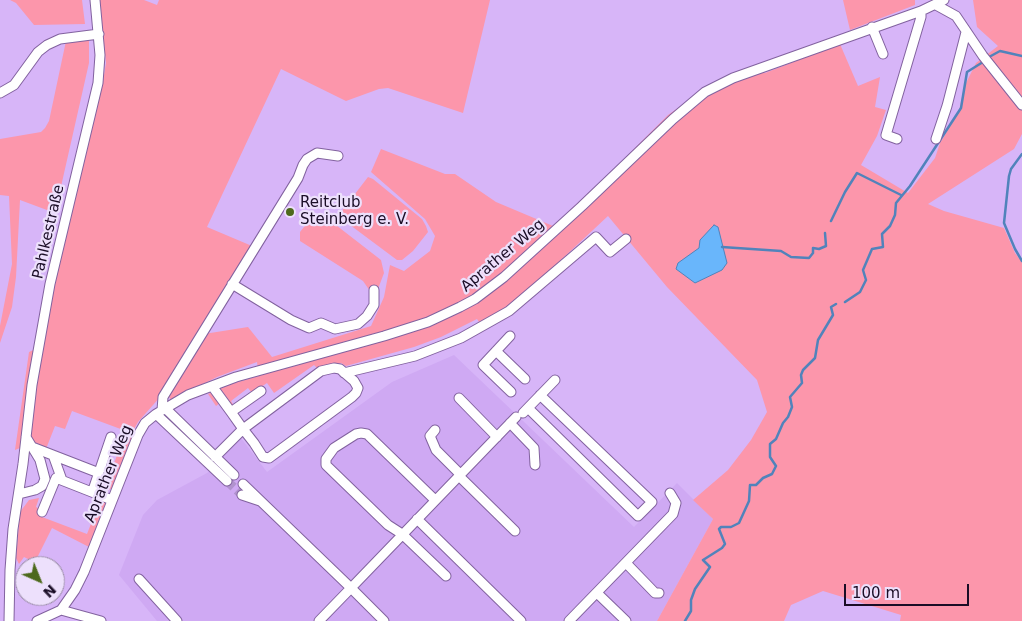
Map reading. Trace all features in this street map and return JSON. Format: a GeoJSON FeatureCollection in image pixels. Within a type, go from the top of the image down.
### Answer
{"type":"FeatureCollection","features":[{"type":"Feature","properties":{"kind":"street","name":"Pahlkestraße"},"geometry":{"type":"LineString","coordinates":[[10,621],[10,570],[13,528],[19,494],[32,384],[50,284],[98,84],[100,54],[94,0]]}},
{"type":"Feature","properties":{"kind":"street"},"geometry":{"type":"LineString","coordinates":[[940,2],[956,16],[1022,106]]}},
{"type":"Feature","properties":{"kind":"street","name":"Aprather Weg"},"geometry":{"type":"LineString","coordinates":[[37,621],[60,610],[71,598],[84,572],[138,435],[145,423],[161,411],[188,395],[236,377],[384,336],[428,322],[460,307],[475,299],[504,277],[582,206],[673,118],[705,92],[733,78],[920,11],[940,2]]}},
{"type":"Feature","properties":{"kind":"street"},"geometry":{"type":"LineString","coordinates":[[896,139],[886,135],[922,18],[920,11]]}},
{"type":"Feature","properties":{"kind":"street"},"geometry":{"type":"LineString","coordinates":[[872,27],[883,54]]}},
{"type":"Feature","properties":{"kind":"street"},"geometry":{"type":"LineString","coordinates":[[936,139],[947,106],[966,32]]}},
{"type":"Feature","properties":{"kind":"street"},"geometry":{"type":"LineString","coordinates":[[0,93],[14,85],[38,52],[46,45],[60,39],[99,34]]}},
{"type":"Feature","properties":{"kind":"street"},"geometry":{"type":"LineString","coordinates":[[161,411],[163,397],[298,178],[307,159],[317,153],[338,156]]}},
{"type":"Feature","properties":{"kind":"street"},"geometry":{"type":"LineString","coordinates":[[344,373],[415,356],[461,338],[509,311],[596,238],[610,252],[626,239]]}},
{"type":"Feature","properties":{"kind":"street"},"geometry":{"type":"LineString","coordinates":[[232,284],[291,320],[310,328],[321,323],[336,329],[358,324],[367,316],[374,305],[374,290]]}},
{"type":"Feature","properties":{"kind":"street"},"geometry":{"type":"LineString","coordinates":[[510,336],[483,365],[511,392]]}},
{"type":"Feature","properties":{"kind":"street"},"geometry":{"type":"LineString","coordinates":[[496,351],[525,380]]}},
{"type":"Feature","properties":{"kind":"street"},"geometry":{"type":"LineString","coordinates":[[212,386],[231,412],[243,429],[263,457],[269,458],[356,393],[358,388],[354,381],[340,368],[321,371],[243,429],[215,457]]}},
{"type":"Feature","properties":{"kind":"street"},"geometry":{"type":"LineString","coordinates":[[319,621],[497,436],[555,380]]}},
{"type":"Feature","properties":{"kind":"street"},"geometry":{"type":"LineString","coordinates":[[231,412],[261,391]]}},
{"type":"Feature","properties":{"kind":"street"},"geometry":{"type":"LineString","coordinates":[[519,416],[638,516],[652,502],[540,396]]}},
{"type":"Feature","properties":{"kind":"street"},"geometry":{"type":"LineString","coordinates":[[459,398],[497,436]]}},
{"type":"Feature","properties":{"kind":"street"},"geometry":{"type":"LineString","coordinates":[[161,411],[215,457],[227,475],[161,411]]}},
{"type":"Feature","properties":{"kind":"street"},"geometry":{"type":"LineString","coordinates":[[519,416],[534,448],[536,465]]}},
{"type":"Feature","properties":{"kind":"street"},"geometry":{"type":"LineString","coordinates":[[435,430],[430,436],[436,450],[515,531]]}},
{"type":"Feature","properties":{"kind":"street"},"geometry":{"type":"LineString","coordinates":[[435,500],[367,434],[356,434],[330,451],[326,459],[326,465],[388,525],[402,534],[446,576]]}},
{"type":"Feature","properties":{"kind":"street"},"geometry":{"type":"LineString","coordinates":[[100,495],[94,487],[112,437]]}},
{"type":"Feature","properties":{"kind":"street"},"geometry":{"type":"LineString","coordinates":[[19,494],[36,490],[42,486],[45,479],[40,460],[26,438]]}},
{"type":"Feature","properties":{"kind":"street"},"geometry":{"type":"LineString","coordinates":[[32,447],[99,473]]}},
{"type":"Feature","properties":{"kind":"street"},"geometry":{"type":"LineString","coordinates":[[53,455],[62,480]]}},
{"type":"Feature","properties":{"kind":"street"},"geometry":{"type":"LineString","coordinates":[[42,512],[56,478],[112,500]]}},
{"type":"Feature","properties":{"kind":"street"},"geometry":{"type":"LineString","coordinates":[[243,484],[384,621]]}},
{"type":"Feature","properties":{"kind":"street"},"geometry":{"type":"LineString","coordinates":[[569,621],[673,514],[676,503],[670,493]]}},
{"type":"Feature","properties":{"kind":"street"},"geometry":{"type":"LineString","coordinates":[[242,495],[262,502]]}},
{"type":"Feature","properties":{"kind":"street"},"geometry":{"type":"LineString","coordinates":[[417,519],[520,621]]}},
{"type":"Feature","properties":{"kind":"street"},"geometry":{"type":"LineString","coordinates":[[626,563],[655,592],[659,593]]}},
{"type":"Feature","properties":{"kind":"street"},"geometry":{"type":"LineString","coordinates":[[139,579],[177,621]]}},
{"type":"Feature","properties":{"kind":"street"},"geometry":{"type":"LineString","coordinates":[[597,593],[626,621]]}},
{"type":"Feature","properties":{"kind":"street"},"geometry":{"type":"LineString","coordinates":[[60,610],[101,621]]}},
{"type":"Feature","properties":{"kind":"shaded area"},"geometry":{"type":"Polygon","coordinates":[[[10,0],[82,0],[85,24],[34,25],[16,3],[10,0]]]}},
{"type":"Feature","properties":{"kind":"shaded area"},"geometry":{"type":"Polygon","coordinates":[[[99,0],[144,0],[157,5],[159,0],[490,0],[463,113],[388,88],[379,89],[346,101],[281,69],[207,227],[252,246],[161,396],[138,422],[133,431],[127,426],[126,431],[72,411],[65,429],[55,426],[46,449],[32,443],[15,450],[29,352],[44,345],[52,290],[102,87],[106,63],[99,0]]]}},
{"type":"Feature","properties":{"kind":"shaded area"},"geometry":{"type":"Polygon","coordinates":[[[843,0],[915,0],[915,5],[850,30],[843,0]]]}},
{"type":"Feature","properties":{"kind":"shaded area"},"geometry":{"type":"Polygon","coordinates":[[[973,0],[1022,0],[1022,134],[1014,149],[928,204],[944,211],[1004,228],[1015,253],[1022,262],[1022,621],[900,621],[901,615],[823,591],[791,605],[784,621],[657,621],[713,519],[693,500],[728,470],[751,440],[767,412],[757,380],[667,287],[608,216],[532,287],[499,312],[479,322],[477,319],[441,337],[414,347],[346,366],[341,363],[318,369],[314,365],[274,393],[267,383],[252,393],[248,388],[231,401],[233,407],[224,400],[216,406],[208,394],[231,384],[259,376],[257,362],[217,377],[171,400],[168,395],[204,334],[248,327],[272,357],[371,326],[384,297],[390,265],[404,271],[430,251],[435,236],[425,219],[371,172],[381,149],[445,174],[455,174],[496,202],[553,226],[668,115],[712,84],[757,65],[765,73],[840,44],[858,86],[880,77],[875,107],[886,110],[877,136],[861,165],[908,193],[935,158],[940,143],[959,111],[964,87],[976,63],[998,46],[977,27],[973,0]]]}},
{"type":"Feature","properties":{"kind":"shaded area"},"geometry":{"type":"Polygon","coordinates":[[[89,39],[89,63],[55,213],[20,200],[16,277],[12,307],[0,343],[0,326],[12,264],[9,196],[0,195],[0,139],[41,132],[45,128],[49,121],[66,41],[89,39]]]}},
{"type":"Feature","properties":{"kind":"shaded area"},"geometry":{"type":"Polygon","coordinates":[[[368,177],[422,219],[426,226],[428,232],[413,251],[402,260],[397,260],[338,216],[368,177]]]}},
{"type":"Feature","properties":{"kind":"shaded area"},"geometry":{"type":"Polygon","coordinates":[[[317,214],[323,215],[381,260],[384,273],[378,289],[370,291],[363,281],[300,241],[300,232],[312,217],[317,214]]]}},
{"type":"Feature","properties":{"kind":"shaded area"},"geometry":{"type":"Polygon","coordinates":[[[454,355],[634,527],[677,483],[713,519],[657,621],[157,621],[119,575],[143,515],[157,500],[207,473],[241,438],[267,472],[392,382],[454,355]]]}},
{"type":"Feature","properties":{"kind":"shaded area"},"geometry":{"type":"Polygon","coordinates":[[[126,431],[133,435],[112,488],[105,492],[101,489],[100,483],[106,485],[126,431]]]}},
{"type":"Feature","properties":{"kind":"shaded area"},"geometry":{"type":"Polygon","coordinates":[[[39,498],[36,507],[42,510],[42,517],[87,534],[101,498],[105,501],[89,547],[52,528],[38,556],[16,556],[20,512],[29,500],[39,498]]]}},
{"type":"Feature","properties":{"kind":"water"},"geometry":{"type":"Polygon","coordinates":[[[714,225],[718,227],[727,263],[722,270],[695,283],[676,269],[678,263],[699,248],[700,240],[714,225]]]}},
{"type":"Feature","properties":{"kind":"waterway"},"geometry":{"type":"LineString","coordinates":[[989,57],[1000,51],[1022,56]]}},
{"type":"Feature","properties":{"kind":"waterway"},"geometry":{"type":"LineString","coordinates":[[845,302],[860,292],[866,280],[863,270],[872,249],[883,247],[882,234],[890,226],[895,215],[896,203],[910,186],[961,108],[967,72],[983,62]]}},
{"type":"Feature","properties":{"kind":"waterway"},"geometry":{"type":"LineString","coordinates":[[1022,154],[1011,169],[1009,176],[1004,223],[1022,261]]}},
{"type":"Feature","properties":{"kind":"waterway"},"geometry":{"type":"LineString","coordinates":[[831,221],[845,192],[857,173],[901,195]]}},
{"type":"Feature","properties":{"kind":"waterway"},"geometry":{"type":"LineString","coordinates":[[722,247],[781,251],[791,257],[809,258],[813,253],[813,248],[819,249],[826,246],[825,233]]}},
{"type":"Feature","properties":{"kind":"waterway"},"geometry":{"type":"LineString","coordinates":[[685,621],[691,611],[691,600],[695,589],[710,567],[703,560],[725,544],[719,529],[721,527],[731,527],[739,523],[749,501],[750,485],[756,485],[763,478],[772,474],[776,466],[770,457],[770,444],[776,439],[783,423],[788,417],[792,407],[790,397],[802,383],[801,375],[803,370],[815,358],[818,340],[833,315],[831,307],[836,304]]}},
{"type":"Feature","properties":{"kind":"tunnel"},"geometry":{"type":"LineString","coordinates":[[227,481],[242,495]]}},
{"type":"Feature","properties":{"kind":"place","name":"Reitclub Steinberg e. V."},"geometry":{"type":"Point","coordinates":[290,212]}}]}
